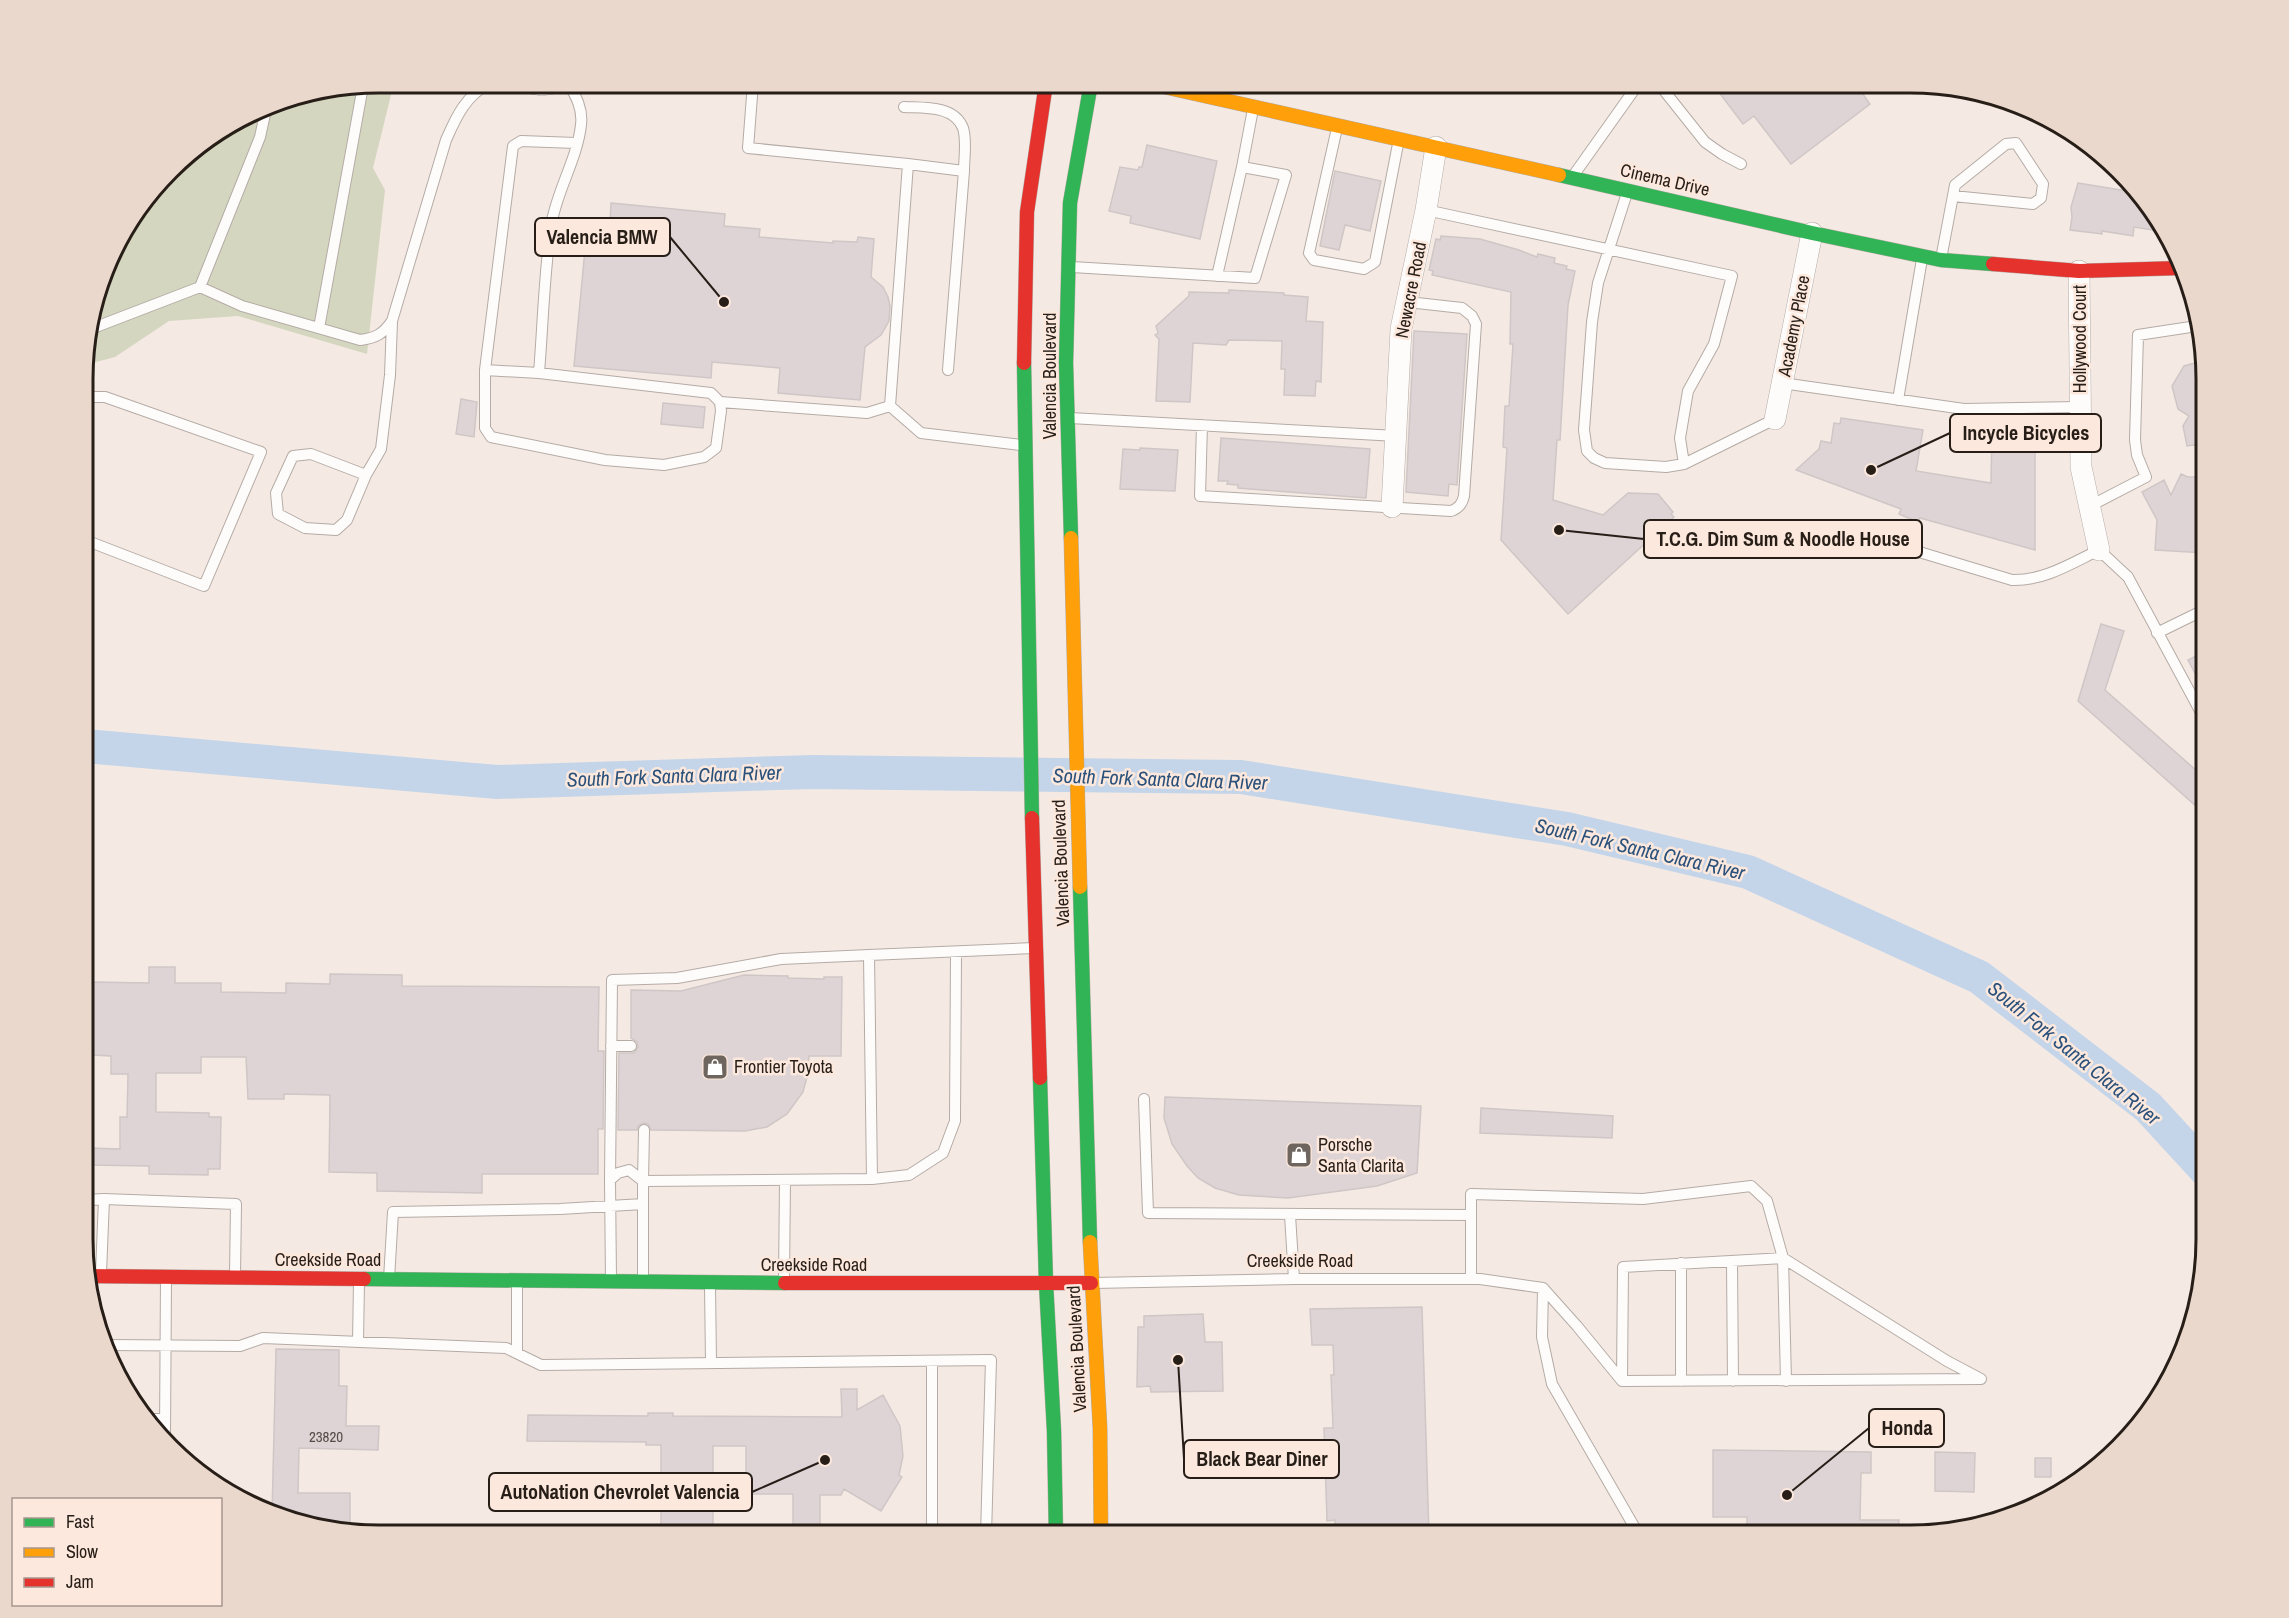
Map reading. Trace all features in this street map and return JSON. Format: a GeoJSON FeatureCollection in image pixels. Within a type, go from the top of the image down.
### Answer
{"type":"FeatureCollection","features":[{"type":"Feature","properties":{"kind":"main road","name":"Valencia Boulevard"},"geometry":{"type":"LineString","coordinates":[[1045,93],[1028,212],[1024,445],[1034,878],[1056,1525]]}},
{"type":"Feature","properties":{"kind":"main road","name":"Valencia Boulevard"},"geometry":{"type":"LineString","coordinates":[[1088,93],[1070,203],[1067,418],[1091,1283],[1100,1428],[1101,1525]]}},
{"type":"Feature","properties":{"kind":"main road","name":"Cinema Drive"},"geometry":{"type":"LineString","coordinates":[[1189,93],[1941,260],[2079,271],[2173,268]]}},
{"type":"Feature","properties":{"kind":"main road","name":"Creekside Road"},"geometry":{"type":"LineString","coordinates":[[95,1276],[711,1283],[1091,1283]]}},
{"type":"Feature","properties":{"kind":"street","name":"Newacre Road"},"geometry":{"type":"LineString","coordinates":[[1392,507],[1401,329],[1426,210],[1436,147]]}},
{"type":"Feature","properties":{"kind":"street","name":"Academy Place"},"geometry":{"type":"LineString","coordinates":[[1775,419],[1812,233]]}},
{"type":"Feature","properties":{"kind":"street","name":"Hollywood Court"},"geometry":{"type":"LineString","coordinates":[[2079,271],[2081,467],[2099,550]]}},
{"type":"Feature","properties":{"kind":"lane"},"geometry":{"type":"LineString","coordinates":[[366,475],[311,454],[293,456],[276,493],[278,514],[305,528],[336,530],[347,520],[366,475],[381,449],[390,375],[392,321],[449,132],[455,117],[468,99],[476,93]]}},
{"type":"Feature","properties":{"kind":"lane"},"geometry":{"type":"LineString","coordinates":[[540,373],[551,225],[581,126],[581,112],[574,93]]}},
{"type":"Feature","properties":{"kind":"lane"},"geometry":{"type":"LineString","coordinates":[[752,93],[748,148],[964,171]]}},
{"type":"Feature","properties":{"kind":"lane"},"geometry":{"type":"LineString","coordinates":[[1572,177],[1632,93]]}},
{"type":"Feature","properties":{"kind":"lane"},"geometry":{"type":"LineString","coordinates":[[1666,93],[1705,142],[1741,164]]}},
{"type":"Feature","properties":{"kind":"lane"},"geometry":{"type":"LineString","coordinates":[[319,327],[362,94]]}},
{"type":"Feature","properties":{"kind":"lane"},"geometry":{"type":"LineString","coordinates":[[904,107],[940,109],[953,115],[963,128],[964,171],[948,370]]}},
{"type":"Feature","properties":{"kind":"lane"},"geometry":{"type":"LineString","coordinates":[[1217,276],[1253,108]]}},
{"type":"Feature","properties":{"kind":"lane"},"geometry":{"type":"LineString","coordinates":[[200,287],[260,138],[264,118]]}},
{"type":"Feature","properties":{"kind":"lane"},"geometry":{"type":"LineString","coordinates":[[1337,124],[1309,253],[1314,260],[1364,269],[1375,262],[1400,138]]}},
{"type":"Feature","properties":{"kind":"lane"},"geometry":{"type":"LineString","coordinates":[[485,370],[540,373],[711,393],[720,402],[721,411],[716,448],[704,457],[664,465],[605,460],[491,437],[485,428],[485,370],[513,146],[520,141],[576,143]]}},
{"type":"Feature","properties":{"kind":"lane"},"geometry":{"type":"LineString","coordinates":[[1941,260],[1955,185],[2006,144],[2016,143],[2043,184],[2041,198],[2033,204],[1953,196]]}},
{"type":"Feature","properties":{"kind":"lane"},"geometry":{"type":"LineString","coordinates":[[890,406],[908,164]]}},
{"type":"Feature","properties":{"kind":"lane"},"geometry":{"type":"LineString","coordinates":[[1068,267],[1255,278],[1286,175],[1242,167]]}},
{"type":"Feature","properties":{"kind":"lane"},"geometry":{"type":"LineString","coordinates":[[1628,190],[1598,283],[1592,322],[1584,430],[1587,451],[1594,458],[1605,463],[1666,467],[1684,464],[1775,419]]}},
{"type":"Feature","properties":{"kind":"lane"},"geometry":{"type":"LineString","coordinates":[[1426,210],[1732,276],[1714,344],[1688,391],[1680,438],[1684,464]]}},
{"type":"Feature","properties":{"kind":"lane"},"geometry":{"type":"LineString","coordinates":[[1898,400],[1923,256]]}},
{"type":"Feature","properties":{"kind":"lane"},"geometry":{"type":"LineString","coordinates":[[99,326],[200,287],[242,306],[360,340],[374,338],[384,332],[392,321]]}},
{"type":"Feature","properties":{"kind":"lane"},"geometry":{"type":"LineString","coordinates":[[1202,425],[1200,496],[1451,511],[1462,503],[1464,496],[1476,324],[1469,312],[1462,308],[1408,302]]}},
{"type":"Feature","properties":{"kind":"lane"},"geometry":{"type":"LineString","coordinates":[[2090,506],[2146,477],[2137,455],[2135,440],[2138,335],[2191,327]]}},
{"type":"Feature","properties":{"kind":"lane"},"geometry":{"type":"LineString","coordinates":[[1782,383],[1964,409],[2080,407]]}},
{"type":"Feature","properties":{"kind":"lane"},"geometry":{"type":"LineString","coordinates":[[93,397],[105,397],[261,452],[204,586],[93,543]]}},
{"type":"Feature","properties":{"kind":"lane"},"geometry":{"type":"LineString","coordinates":[[720,402],[867,414],[890,406]]}},
{"type":"Feature","properties":{"kind":"lane"},"geometry":{"type":"LineString","coordinates":[[890,406],[921,433],[1024,445]]}},
{"type":"Feature","properties":{"kind":"lane"},"geometry":{"type":"LineString","coordinates":[[1067,418],[1397,436]]}},
{"type":"Feature","properties":{"kind":"lane"},"geometry":{"type":"LineString","coordinates":[[1906,548],[2022,581],[2039,578],[2099,550],[2128,577],[2196,704]]}},
{"type":"Feature","properties":{"kind":"lane"},"geometry":{"type":"LineString","coordinates":[[2157,633],[2196,614]]}},
{"type":"Feature","properties":{"kind":"lane"},"geometry":{"type":"LineString","coordinates":[[611,1281],[609,1180],[612,980],[677,978],[781,959],[1037,948]]}},
{"type":"Feature","properties":{"kind":"lane"},"geometry":{"type":"LineString","coordinates":[[609,1180],[618,1173],[629,1170],[643,1181],[872,1179],[909,1175],[943,1152],[955,1120],[956,953]]}},
{"type":"Feature","properties":{"kind":"lane"},"geometry":{"type":"LineString","coordinates":[[869,955],[872,1179]]}},
{"type":"Feature","properties":{"kind":"lane"},"geometry":{"type":"LineString","coordinates":[[612,1046],[631,1047]]}},
{"type":"Feature","properties":{"kind":"lane"},"geometry":{"type":"LineString","coordinates":[[1144,1099],[1148,1213],[1471,1215]]}},
{"type":"Feature","properties":{"kind":"lane"},"geometry":{"type":"LineString","coordinates":[[643,1282],[644,1130]]}},
{"type":"Feature","properties":{"kind":"lane"},"geometry":{"type":"LineString","coordinates":[[784,1180],[784,1283]]}},
{"type":"Feature","properties":{"kind":"lane"},"geometry":{"type":"LineString","coordinates":[[1471,1279],[1471,1194],[1643,1199],[1750,1186],[1767,1201],[1783,1258],[1786,1381]]}},
{"type":"Feature","properties":{"kind":"lane"},"geometry":{"type":"LineString","coordinates":[[101,1276],[104,1199]]}},
{"type":"Feature","properties":{"kind":"lane"},"geometry":{"type":"LineString","coordinates":[[93,1200],[236,1204],[235,1278]]}},
{"type":"Feature","properties":{"kind":"lane"},"geometry":{"type":"LineString","coordinates":[[389,1279],[393,1212],[560,1209],[643,1204]]}},
{"type":"Feature","properties":{"kind":"lane"},"geometry":{"type":"LineString","coordinates":[[1290,1215],[1294,1279]]}},
{"type":"Feature","properties":{"kind":"lane"},"geometry":{"type":"LineString","coordinates":[[1783,1258],[1947,1361],[1982,1379],[1622,1381],[1623,1267],[1783,1258]]}},
{"type":"Feature","properties":{"kind":"lane"},"geometry":{"type":"LineString","coordinates":[[1732,1262],[1733,1381]]}},
{"type":"Feature","properties":{"kind":"lane"},"geometry":{"type":"LineString","coordinates":[[1681,1263],[1681,1381]]}},
{"type":"Feature","properties":{"kind":"lane"},"geometry":{"type":"LineString","coordinates":[[165,1428],[166,1277]]}},
{"type":"Feature","properties":{"kind":"lane"},"geometry":{"type":"LineString","coordinates":[[358,1279],[358,1342]]}},
{"type":"Feature","properties":{"kind":"lane","name":"Creekside Road"},"geometry":{"type":"LineString","coordinates":[[1091,1283],[1294,1279],[1471,1279],[1543,1288]]}},
{"type":"Feature","properties":{"kind":"lane"},"geometry":{"type":"LineString","coordinates":[[516,1353],[517,1280]]}},
{"type":"Feature","properties":{"kind":"lane"},"geometry":{"type":"LineString","coordinates":[[711,1283],[711,1363]]}},
{"type":"Feature","properties":{"kind":"lane"},"geometry":{"type":"LineString","coordinates":[[1543,1288],[1622,1381]]}},
{"type":"Feature","properties":{"kind":"lane"},"geometry":{"type":"LineString","coordinates":[[1543,1288],[1542,1337],[1552,1384],[1633,1525]]}},
{"type":"Feature","properties":{"kind":"lane"},"geometry":{"type":"LineString","coordinates":[[114,1345],[240,1346],[263,1338],[506,1348],[541,1365],[991,1360],[986,1525]]}},
{"type":"Feature","properties":{"kind":"lane"},"geometry":{"type":"LineString","coordinates":[[932,1361],[932,1525]]}},
{"type":"Feature","properties":{"kind":"lane"},"geometry":{"type":"LineString","coordinates":[[157,1419],[165,1419]]}},
{"type":"Feature","properties":{"kind":"green space"},"geometry":{"type":"Polygon","coordinates":[[[392,93],[373,168],[385,190],[367,354],[238,316],[169,321],[115,357],[94,363],[95,342],[108,287],[131,236],[141,220],[177,177],[220,141],[236,131],[287,108],[342,95],[392,93]]]}},
{"type":"Feature","properties":{"kind":"building"},"geometry":{"type":"Polygon","coordinates":[[[1720,93],[1862,93],[1870,104],[1791,164],[1754,116],[1743,124],[1720,93]]]}},
{"type":"Feature","properties":{"kind":"building"},"geometry":{"type":"Polygon","coordinates":[[[1147,145],[1217,161],[1200,239],[1130,223],[1131,216],[1109,211],[1120,167],[1138,170],[1142,167],[1147,145]]]}},
{"type":"Feature","properties":{"kind":"building"},"geometry":{"type":"Polygon","coordinates":[[[1335,171],[1381,181],[1370,231],[1345,225],[1339,250],[1320,246],[1335,171]]]}},
{"type":"Feature","properties":{"kind":"building"},"geometry":{"type":"Polygon","coordinates":[[[2078,183],[2125,191],[2154,230],[2134,227],[2133,236],[2102,231],[2102,234],[2070,230],[2071,207],[2078,183]]]}},
{"type":"Feature","properties":{"kind":"building"},"geometry":{"type":"Polygon","coordinates":[[[611,203],[725,214],[724,226],[760,229],[759,237],[833,243],[833,241],[857,242],[858,237],[874,239],[871,277],[883,287],[888,297],[889,321],[881,335],[865,347],[860,400],[778,393],[780,368],[712,362],[711,378],[574,366],[586,239],[577,239],[579,221],[610,223],[611,203]]]}},
{"type":"Feature","properties":{"kind":"building"},"geometry":{"type":"Polygon","coordinates":[[[1441,236],[1480,239],[1537,257],[1538,254],[1555,258],[1554,263],[1567,266],[1566,269],[1575,271],[1568,305],[1560,440],[1557,440],[1553,500],[1603,515],[1628,493],[1658,494],[1673,512],[1671,514],[1674,517],[1568,614],[1501,540],[1507,448],[1503,447],[1505,406],[1509,406],[1513,344],[1510,344],[1511,292],[1432,275],[1433,271],[1429,270],[1436,239],[1440,240],[1441,236]]]}},
{"type":"Feature","properties":{"kind":"building"},"geometry":{"type":"Polygon","coordinates":[[[1229,290],[1284,293],[1284,295],[1308,297],[1306,321],[1323,322],[1321,382],[1316,381],[1315,396],[1284,395],[1285,369],[1281,369],[1282,341],[1229,340],[1226,345],[1193,343],[1190,402],[1156,401],[1159,339],[1155,335],[1158,333],[1156,326],[1189,296],[1189,292],[1229,293],[1229,290]]]}},
{"type":"Feature","properties":{"kind":"building"},"geometry":{"type":"Polygon","coordinates":[[[1414,331],[1467,334],[1457,485],[1449,484],[1448,496],[1406,492],[1414,331]]]}},
{"type":"Feature","properties":{"kind":"building"},"geometry":{"type":"Polygon","coordinates":[[[2195,363],[2196,446],[2187,446],[2183,426],[2189,416],[2178,409],[2172,386],[2184,366],[2195,363]]]}},
{"type":"Feature","properties":{"kind":"building"},"geometry":{"type":"Polygon","coordinates":[[[461,399],[477,402],[474,437],[456,434],[461,399]]]}},
{"type":"Feature","properties":{"kind":"building"},"geometry":{"type":"Polygon","coordinates":[[[663,403],[705,407],[703,428],[661,424],[663,403]]]}},
{"type":"Feature","properties":{"kind":"building"},"geometry":{"type":"Polygon","coordinates":[[[1841,418],[1923,430],[1916,471],[1991,483],[1992,426],[2035,426],[2035,550],[1920,518],[1918,522],[1899,514],[1901,509],[1796,470],[1819,449],[1821,441],[1831,443],[1834,423],[1840,424],[1841,418]]]}},
{"type":"Feature","properties":{"kind":"building"},"geometry":{"type":"Polygon","coordinates":[[[1221,438],[1370,449],[1366,498],[1238,488],[1238,485],[1227,484],[1228,481],[1218,481],[1221,438]]]}},
{"type":"Feature","properties":{"kind":"building"},"geometry":{"type":"Polygon","coordinates":[[[1140,448],[1178,450],[1175,491],[1120,489],[1123,449],[1140,450],[1140,448]]]}},
{"type":"Feature","properties":{"kind":"building"},"geometry":{"type":"Polygon","coordinates":[[[2181,474],[2196,477],[2196,552],[2155,550],[2157,520],[2142,492],[2164,480],[2171,495],[2181,474]]]}},
{"type":"Feature","properties":{"kind":"building"},"geometry":{"type":"Polygon","coordinates":[[[2101,624],[2124,631],[2105,690],[2196,770],[2196,806],[2078,701],[2101,624]]]}},
{"type":"Feature","properties":{"kind":"building"},"geometry":{"type":"Polygon","coordinates":[[[2196,656],[2196,675],[2188,660],[2196,656]]]}},
{"type":"Feature","properties":{"kind":"building"},"geometry":{"type":"Polygon","coordinates":[[[149,967],[175,967],[175,983],[221,983],[221,992],[286,993],[286,983],[330,984],[330,974],[402,975],[402,986],[599,987],[598,1051],[604,1051],[603,1129],[598,1129],[598,1174],[482,1174],[482,1193],[377,1191],[377,1173],[329,1172],[330,1095],[284,1094],[284,1099],[248,1099],[246,1057],[201,1057],[201,1073],[156,1073],[156,1112],[209,1113],[209,1117],[221,1117],[220,1169],[208,1169],[208,1175],[149,1174],[149,1166],[93,1165],[93,1148],[120,1149],[120,1117],[127,1117],[128,1074],[111,1074],[111,1056],[93,1055],[93,982],[149,983],[149,967]]]}},
{"type":"Feature","properties":{"kind":"building","name":"Frontier Toyota"},"geometry":{"type":"Polygon","coordinates":[[[744,975],[824,979],[824,977],[842,977],[841,1056],[809,1056],[803,1092],[787,1114],[767,1127],[745,1131],[651,1130],[648,1124],[644,1123],[638,1126],[637,1130],[618,1130],[619,1053],[634,1053],[638,1047],[637,1042],[631,1038],[631,990],[681,991],[744,975]]]}},
{"type":"Feature","properties":{"kind":"building","name":"Porsche Santa Clarita"},"geometry":{"type":"Polygon","coordinates":[[[1165,1097],[1421,1106],[1417,1173],[1377,1186],[1288,1198],[1239,1195],[1215,1188],[1198,1178],[1172,1144],[1164,1118],[1165,1097]]]}},
{"type":"Feature","properties":{"kind":"building"},"geometry":{"type":"Polygon","coordinates":[[[1481,1108],[1613,1116],[1612,1138],[1480,1133],[1481,1108]]]}},
{"type":"Feature","properties":{"kind":"building"},"geometry":{"type":"Polygon","coordinates":[[[1422,1307],[1429,1525],[1335,1525],[1335,1520],[1327,1521],[1324,1428],[1333,1428],[1331,1375],[1334,1375],[1333,1345],[1312,1345],[1310,1309],[1422,1307]]]}},
{"type":"Feature","properties":{"kind":"building"},"geometry":{"type":"Polygon","coordinates":[[[1203,1314],[1205,1342],[1222,1342],[1223,1391],[1151,1392],[1150,1386],[1137,1387],[1138,1327],[1144,1327],[1144,1316],[1203,1314]]]}},
{"type":"Feature","properties":{"kind":"building"},"geometry":{"type":"Polygon","coordinates":[[[276,1349],[339,1350],[339,1386],[347,1386],[346,1426],[379,1426],[378,1450],[299,1448],[298,1493],[350,1493],[350,1523],[305,1515],[272,1504],[276,1349]]]}},
{"type":"Feature","properties":{"kind":"building"},"geometry":{"type":"Polygon","coordinates":[[[841,1389],[857,1389],[857,1410],[883,1395],[900,1426],[903,1456],[899,1475],[902,1477],[881,1511],[844,1489],[841,1495],[820,1495],[820,1525],[793,1525],[793,1494],[746,1494],[746,1446],[713,1446],[713,1525],[661,1525],[661,1504],[650,1504],[650,1486],[661,1486],[661,1445],[646,1445],[646,1442],[527,1441],[528,1415],[648,1416],[648,1413],[673,1413],[673,1416],[842,1417],[841,1389]]]}},
{"type":"Feature","properties":{"kind":"building"},"geometry":{"type":"Polygon","coordinates":[[[1713,1450],[1871,1452],[1871,1473],[1861,1473],[1860,1520],[1899,1520],[1899,1525],[1747,1525],[1747,1517],[1713,1517],[1713,1450]]]}},
{"type":"Feature","properties":{"kind":"building"},"geometry":{"type":"Polygon","coordinates":[[[1935,1452],[1975,1453],[1974,1492],[1935,1491],[1935,1452]]]}},
{"type":"Feature","properties":{"kind":"building"},"geometry":{"type":"Polygon","coordinates":[[[2035,1458],[2051,1458],[2051,1477],[2035,1477],[2035,1458]]]}},
{"type":"Feature","properties":{"kind":"waterway","name":"South Fork Santa Clara River"},"geometry":{"type":"LineString","coordinates":[[93,747],[497,782],[812,772],[1241,777],[1567,829],[1748,872],[1979,977],[2148,1107],[2196,1159]]}},
{"type":"Feature","properties":{"kind":"traffic: fast"},"geometry":{"type":"LineString","coordinates":[[1071,538],[1066,363],[1070,203],[1089,93]]}},
{"type":"Feature","properties":{"kind":"traffic: fast"},"geometry":{"type":"LineString","coordinates":[[1559,175],[1941,260],[1993,264]]}},
{"type":"Feature","properties":{"kind":"traffic: fast"},"geometry":{"type":"LineString","coordinates":[[1024,363],[1032,818]]}},
{"type":"Feature","properties":{"kind":"traffic: fast"},"geometry":{"type":"LineString","coordinates":[[1080,887],[1090,1242]]}},
{"type":"Feature","properties":{"kind":"traffic: fast"},"geometry":{"type":"LineString","coordinates":[[1040,1078],[1056,1525]]}},
{"type":"Feature","properties":{"kind":"traffic: fast"},"geometry":{"type":"LineString","coordinates":[[364,1279],[785,1283]]}},
{"type":"Feature","properties":{"kind":"traffic: slow"},"geometry":{"type":"LineString","coordinates":[[1192,93],[1559,175]]}},
{"type":"Feature","properties":{"kind":"traffic: slow"},"geometry":{"type":"LineString","coordinates":[[1071,538],[1080,887]]}},
{"type":"Feature","properties":{"kind":"traffic: slow"},"geometry":{"type":"LineString","coordinates":[[1090,1242],[1100,1428],[1101,1525]]}},
{"type":"Feature","properties":{"kind":"traffic: jam"},"geometry":{"type":"LineString","coordinates":[[1024,363],[1027,212],[1045,93]]}},
{"type":"Feature","properties":{"kind":"traffic: jam"},"geometry":{"type":"LineString","coordinates":[[1993,264],[2079,271],[2173,268]]}},
{"type":"Feature","properties":{"kind":"traffic: jam"},"geometry":{"type":"LineString","coordinates":[[1032,818],[1040,1078]]}},
{"type":"Feature","properties":{"kind":"traffic: jam"},"geometry":{"type":"LineString","coordinates":[[95,1276],[364,1279]]}},
{"type":"Feature","properties":{"kind":"traffic: jam"},"geometry":{"type":"LineString","coordinates":[[785,1283],[1091,1283]]}},
{"type":"Feature","properties":{"kind":"place","name":"Valencia BMW"},"geometry":{"type":"Point","coordinates":[724,302]}},
{"type":"Feature","properties":{"kind":"place","name":"Incycle Bicycles"},"geometry":{"type":"Point","coordinates":[1871,470]}},
{"type":"Feature","properties":{"kind":"place","name":"T.C.G. Dim Sum & Noodle House"},"geometry":{"type":"Point","coordinates":[1559,530]}},
{"type":"Feature","properties":{"kind":"place","name":"Frontier Toyota"},"geometry":{"type":"Point","coordinates":[715,1067]}},
{"type":"Feature","properties":{"kind":"place","name":"Porsche Santa Clarita"},"geometry":{"type":"Point","coordinates":[1299,1155]}},
{"type":"Feature","properties":{"kind":"place","name":"Black Bear Diner"},"geometry":{"type":"Point","coordinates":[1178,1360]}},
{"type":"Feature","properties":{"kind":"place","name":"AutoNation Chevrolet Valencia"},"geometry":{"type":"Point","coordinates":[825,1460]}},
{"type":"Feature","properties":{"kind":"place","name":"Honda"},"geometry":{"type":"Point","coordinates":[1787,1495]}}]}
